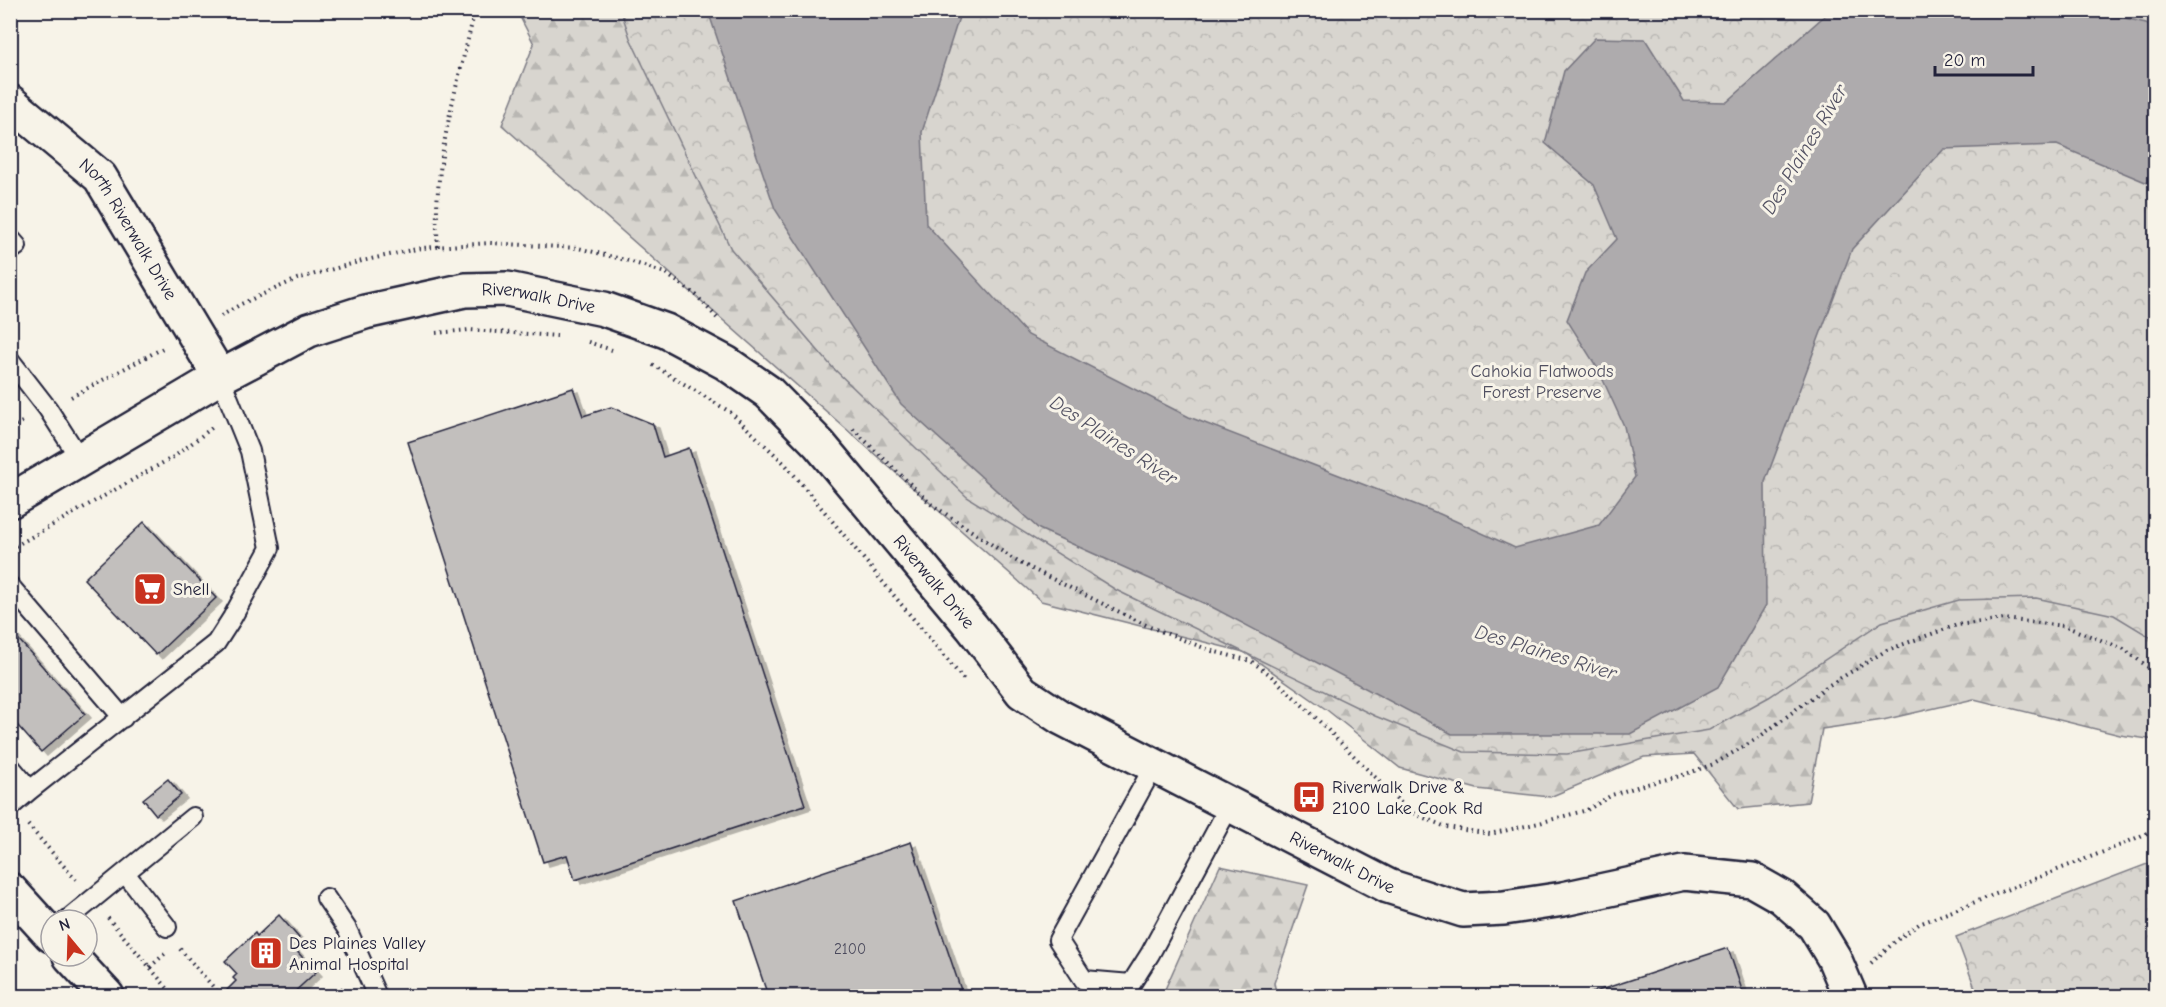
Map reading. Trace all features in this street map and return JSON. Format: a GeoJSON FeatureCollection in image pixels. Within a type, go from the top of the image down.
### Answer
{"type":"FeatureCollection","features":[{"type":"Feature","properties":{"kind":"street","name":"North Riverwalk Drive"},"geometry":{"type":"LineString","coordinates":[[10,102],[100,177],[220,377]]}},
{"type":"Feature","properties":{"kind":"street","name":"Riverwalk Drive"},"geometry":{"type":"LineString","coordinates":[[10,501],[220,377],[309,330],[365,312],[465,290],[507,290],[604,309],[666,331],[726,363],[768,392],[819,444],[972,627],[1022,692],[1060,717],[1388,886],[1463,910],[1504,908],[1563,899],[1684,873],[1752,880],[1782,897],[1814,925],[1848,991]]}},
{"type":"Feature","properties":{"kind":"street"},"geometry":{"type":"LineString","coordinates":[[10,890],[39,918]]}},
{"type":"Feature","properties":{"kind":"street"},"geometry":{"type":"LineString","coordinates":[[84,968],[106,996]]}},
{"type":"Feature","properties":{"kind":"lane"},"geometry":{"type":"LineString","coordinates":[[10,238],[17,246],[10,251]]}},
{"type":"Feature","properties":{"kind":"lane"},"geometry":{"type":"LineString","coordinates":[[10,360],[48,408],[80,459]]}},
{"type":"Feature","properties":{"kind":"lane"},"geometry":{"type":"LineString","coordinates":[[10,807],[216,643],[270,548],[250,451],[220,377]]}},
{"type":"Feature","properties":{"kind":"lane"},"geometry":{"type":"LineString","coordinates":[[10,586],[123,718]]}},
{"type":"Feature","properties":{"kind":"lane"},"geometry":{"type":"LineString","coordinates":[[10,766],[30,790]]}},
{"type":"Feature","properties":{"kind":"lane"},"geometry":{"type":"LineString","coordinates":[[1154,766],[1058,940],[1084,980],[1131,984],[1150,954],[1230,806]]}},
{"type":"Feature","properties":{"kind":"lane"},"geometry":{"type":"LineString","coordinates":[[87,908],[124,873],[193,817]]}},
{"type":"Feature","properties":{"kind":"lane"},"geometry":{"type":"LineString","coordinates":[[124,873],[167,927]]}},
{"type":"Feature","properties":{"kind":"lane"},"geometry":{"type":"LineString","coordinates":[[326,898],[347,928],[377,996]]}},
{"type":"Feature","properties":{"kind":"path"},"geometry":{"type":"LineString","coordinates":[[438,247],[436,224],[442,144],[475,10]]}},
{"type":"Feature","properties":{"kind":"path"},"geometry":{"type":"LineString","coordinates":[[10,428],[193,332],[241,303],[297,279],[421,248],[490,243],[578,248],[665,273],[696,295],[714,316],[724,323]]}},
{"type":"Feature","properties":{"kind":"path"},"geometry":{"type":"LineString","coordinates":[[433,333],[469,330],[559,336]]}},
{"type":"Feature","properties":{"kind":"path"},"geometry":{"type":"LineString","coordinates":[[581,340],[615,351]]}},
{"type":"Feature","properties":{"kind":"path"},"geometry":{"type":"LineString","coordinates":[[648,362],[730,412],[785,464],[964,680]]}},
{"type":"Feature","properties":{"kind":"path"},"geometry":{"type":"LineString","coordinates":[[10,549],[175,456],[234,411]]}},
{"type":"Feature","properties":{"kind":"path"},"geometry":{"type":"LineString","coordinates":[[850,427],[931,504],[1018,562],[1150,627],[1212,651],[1251,661],[1269,674],[1310,712],[1410,812],[1446,827],[1490,834],[1539,823],[1587,810],[1612,795],[1643,784],[1680,776],[1714,764],[1758,738],[1826,687],[1887,650],[1957,625],[2004,619],[2064,626],[2124,649],[2156,673]]}},
{"type":"Feature","properties":{"kind":"path"},"geometry":{"type":"LineString","coordinates":[[1848,991],[1897,940],[1919,924],[2121,845],[2147,833],[2156,825]]}},
{"type":"Feature","properties":{"kind":"path"},"geometry":{"type":"LineString","coordinates":[[176,944],[221,996]]}},
{"type":"Feature","properties":{"kind":"green space","name":"Cahokia Flatwoods Forest Preserve"},"geometry":{"type":"Polygon","coordinates":[[[517,11],[708,11],[2155,186],[2155,740],[2120,735],[1974,699],[1883,720],[1822,729],[1808,802],[1738,809],[1694,754],[1644,757],[1550,797],[1477,789],[1400,768],[1327,710],[1244,652],[1041,601],[502,125],[534,44],[517,11]]]}},
{"type":"Feature","properties":{"kind":"green space","name":"Cahokia Flatwoods Forest Preserve"},"geometry":{"type":"Polygon","coordinates":[[[621,11],[2155,11],[2155,640],[2114,615],[2036,598],[1959,600],[1882,622],[1769,697],[1709,730],[1567,754],[1464,752],[1375,716],[1116,590],[967,497],[833,368],[731,249],[630,38],[621,11]]]}},
{"type":"Feature","properties":{"kind":"green space"},"geometry":{"type":"Polygon","coordinates":[[[2155,861],[2155,996],[1978,996],[1956,937],[2155,861]]]}},
{"type":"Feature","properties":{"kind":"green space"},"geometry":{"type":"Polygon","coordinates":[[[1220,866],[1308,885],[1274,983],[1277,996],[1162,996],[1220,866]]]}},
{"type":"Feature","properties":{"kind":"water","name":"Des Plaines River"},"geometry":{"type":"Polygon","coordinates":[[[708,11],[961,11],[922,132],[926,224],[1028,335],[1189,417],[1440,514],[1515,548],[1599,525],[1635,477],[1624,426],[1598,369],[1567,320],[1585,273],[1617,239],[1594,185],[1545,143],[1564,71],[1595,38],[1645,39],[1684,101],[1727,102],[1830,11],[2095,11],[2146,23],[2155,31],[2155,186],[2057,145],[1944,149],[1852,249],[1765,482],[1766,605],[1718,687],[1630,734],[1452,734],[1210,606],[1039,529],[901,404],[775,209],[708,11]]]}},
{"type":"Feature","properties":{"kind":"building"},"geometry":{"type":"Polygon","coordinates":[[[573,388],[583,416],[611,407],[653,424],[663,457],[689,448],[805,805],[575,880],[567,855],[543,862],[408,442],[573,388]]]}},
{"type":"Feature","properties":{"kind":"building","name":"Shell"},"geometry":{"type":"Polygon","coordinates":[[[144,522],[216,598],[156,655],[84,579],[144,522]]]}},
{"type":"Feature","properties":{"kind":"building"},"geometry":{"type":"Polygon","coordinates":[[[10,630],[85,714],[41,752],[10,717],[10,630]]]}},
{"type":"Feature","properties":{"kind":"building"},"geometry":{"type":"Polygon","coordinates":[[[168,779],[181,795],[156,815],[143,799],[168,779]]]}},
{"type":"Feature","properties":{"kind":"building"},"geometry":{"type":"Polygon","coordinates":[[[911,842],[963,996],[768,996],[736,901],[911,842]]]}},
{"type":"Feature","properties":{"kind":"building","name":"Des Plaines Valley Animal Hospital"},"geometry":{"type":"Polygon","coordinates":[[[279,915],[299,938],[291,945],[316,972],[290,996],[234,996],[227,990],[236,981],[233,978],[237,974],[225,961],[255,933],[257,936],[279,915]]]}},
{"type":"Feature","properties":{"kind":"building"},"geometry":{"type":"Polygon","coordinates":[[[1728,948],[1744,996],[1582,996],[1728,948]]]}},
{"type":"Feature","properties":{"kind":"place","name":"Shell"},"geometry":{"type":"Point","coordinates":[150,589]}},
{"type":"Feature","properties":{"kind":"place","name":"Riverwalk Drive & 2100 Lake Cook Rd"},"geometry":{"type":"Point","coordinates":[1309,797]}},
{"type":"Feature","properties":{"kind":"place","name":"Des Plaines Valley Animal Hospital"},"geometry":{"type":"Point","coordinates":[266,953]}}]}
